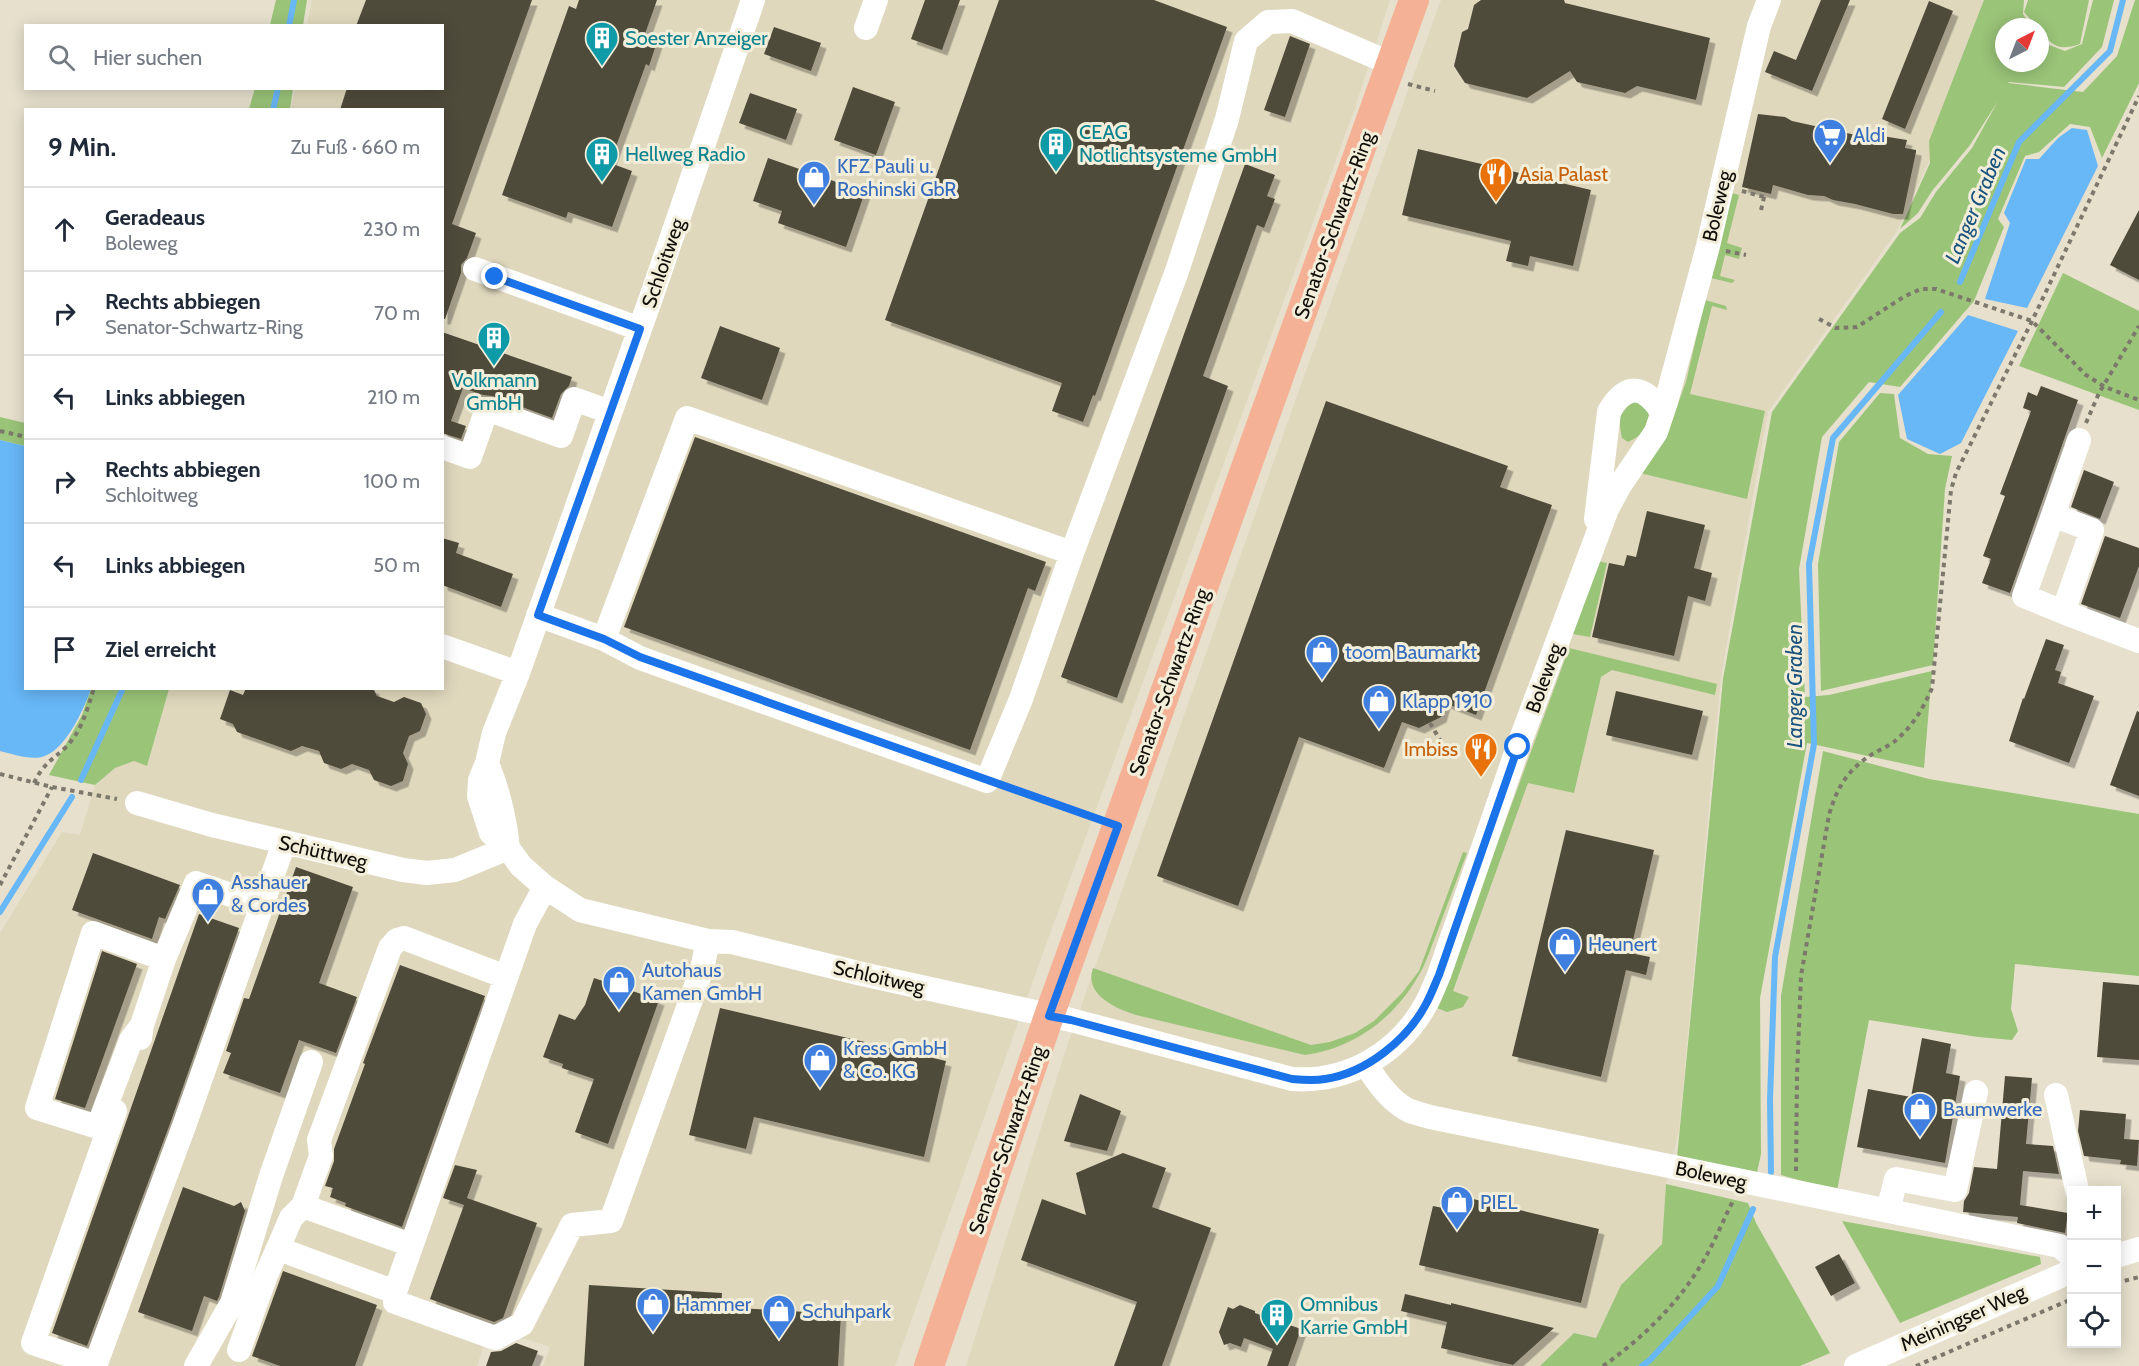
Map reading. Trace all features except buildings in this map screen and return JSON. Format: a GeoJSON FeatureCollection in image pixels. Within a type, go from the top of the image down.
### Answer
{"type":"FeatureCollection","features":[{"type":"Feature","properties":{"kind":"main road","name":"Senator-Schwartz-Ring"},"geometry":{"type":"LineString","coordinates":[[929,1366],[1049,1016],[1414,0]]}},
{"type":"Feature","properties":{"kind":"street","name":"Schloitweg"},"geometry":{"type":"LineString","coordinates":[[753,0],[640,329],[518,673],[494,733],[487,763],[480,780],[479,796],[491,833],[508,848],[521,866],[545,887],[580,910],[708,941],[732,942],[1049,1016]]}},
{"type":"Feature","properties":{"kind":"street"},"geometry":{"type":"LineString","coordinates":[[866,28],[876,0]]}},
{"type":"Feature","properties":{"kind":"street","name":"Boleweg"},"geometry":{"type":"LineString","coordinates":[[1049,1016],[1292,1079],[1326,1079],[1349,1073],[1391,1046],[1406,1033],[1426,1005],[1443,964],[1518,747],[1607,509],[1620,485],[1656,432],[1708,246],[1758,26],[1769,0]]}},
{"type":"Feature","properties":{"kind":"street"},"geometry":{"type":"LineString","coordinates":[[538,615],[604,639],[640,657],[987,781],[1021,699],[1072,553],[1177,271],[1227,120],[1246,41],[1268,22],[1292,21],[1392,64]]}},
{"type":"Feature","properties":{"kind":"street"},"geometry":{"type":"LineString","coordinates":[[475,269],[640,329]]}},
{"type":"Feature","properties":{"kind":"street","name":"Boleweg"},"geometry":{"type":"LineString","coordinates":[[1594,543],[1609,412],[1617,398],[1631,390],[1643,392],[1653,398],[1662,412]]}},
{"type":"Feature","properties":{"kind":"street"},"geometry":{"type":"LineString","coordinates":[[444,448],[470,457],[487,409],[561,436],[574,399],[610,412]]}},
{"type":"Feature","properties":{"kind":"street"},"geometry":{"type":"LineString","coordinates":[[604,639],[687,418],[1072,553]]}},
{"type":"Feature","properties":{"kind":"street"},"geometry":{"type":"LineString","coordinates":[[2079,440],[2024,596],[2139,641]]}},
{"type":"Feature","properties":{"kind":"street"},"geometry":{"type":"LineString","coordinates":[[2052,515],[2092,530],[2063,612]]}},
{"type":"Feature","properties":{"kind":"street"},"geometry":{"type":"LineString","coordinates":[[444,647],[518,673]]}},
{"type":"Feature","properties":{"kind":"street","name":"Schüttweg"},"geometry":{"type":"LineString","coordinates":[[137,803],[284,843],[403,870],[427,873],[455,870],[508,848]]}},
{"type":"Feature","properties":{"kind":"street"},"geometry":{"type":"LineString","coordinates":[[263,906],[196,883],[164,959],[142,1025],[139,1044],[33,1343],[96,1365],[184,1126],[263,906],[284,843]]}},
{"type":"Feature","properties":{"kind":"street"},"geometry":{"type":"LineString","coordinates":[[545,887],[525,924],[395,1292],[395,1302],[495,1338],[522,1324],[572,1225],[611,1221],[702,969],[708,941]]}},
{"type":"Feature","properties":{"kind":"street"},"geometry":{"type":"LineString","coordinates":[[142,1025],[131,1040],[98,1127],[37,1108],[93,933],[164,959]]}},
{"type":"Feature","properties":{"kind":"street"},"geometry":{"type":"LineString","coordinates":[[239,1350],[266,1275],[291,1218],[303,1206],[321,1155],[319,1140],[390,948],[397,940],[404,938],[506,977]]}},
{"type":"Feature","properties":{"kind":"street"},"geometry":{"type":"LineString","coordinates":[[196,1366],[231,1303],[271,1176],[311,1062]]}},
{"type":"Feature","properties":{"kind":"street","name":"Boleweg"},"geometry":{"type":"LineString","coordinates":[[1366,1064],[1372,1075],[1391,1096],[1409,1110],[1419,1113],[1741,1182],[2060,1246],[2067,1252]]}},
{"type":"Feature","properties":{"kind":"street"},"geometry":{"type":"LineString","coordinates":[[1888,1211],[1896,1179],[1955,1190],[1976,1092]]}},
{"type":"Feature","properties":{"kind":"street"},"geometry":{"type":"LineString","coordinates":[[2056,1095],[2076,1186]]}},
{"type":"Feature","properties":{"kind":"street"},"geometry":{"type":"LineString","coordinates":[[303,1206],[411,1245]]}},
{"type":"Feature","properties":{"kind":"street"},"geometry":{"type":"LineString","coordinates":[[280,1244],[287,1251],[395,1292]]}},
{"type":"Feature","properties":{"kind":"street"},"geometry":{"type":"LineString","coordinates":[[2121,1254],[2139,1249]]}},
{"type":"Feature","properties":{"kind":"street","name":"Meiningser Weg"},"geometry":{"type":"LineString","coordinates":[[1856,1366],[2067,1273]]}},
{"type":"Feature","properties":{"kind":"path"},"geometry":{"type":"LineString","coordinates":[[1798,1193],[1797,1075],[1801,976],[1829,816],[1836,791],[1855,766],[1893,743],[1912,724],[1932,688],[1951,490],[1956,473],[2032,321],[2139,96]]}},
{"type":"Feature","properties":{"kind":"path"},"geometry":{"type":"LineString","coordinates":[[1761,210],[1765,193]]}},
{"type":"Feature","properties":{"kind":"path"},"geometry":{"type":"LineString","coordinates":[[1819,319],[1836,328],[1857,327],[1905,296],[1921,290],[1936,290],[2032,321],[2086,375],[2104,387],[2139,400]]}},
{"type":"Feature","properties":{"kind":"path"},"geometry":{"type":"LineString","coordinates":[[2079,440],[2099,393],[2139,326]]}},
{"type":"Feature","properties":{"kind":"path"},"geometry":{"type":"LineString","coordinates":[[0,431],[24,436]]}},
{"type":"Feature","properties":{"kind":"path"},"geometry":{"type":"LineString","coordinates":[[34,783],[40,769],[66,747],[84,722],[93,690]]}},
{"type":"Feature","properties":{"kind":"path"},"geometry":{"type":"LineString","coordinates":[[1430,723],[1440,740]]}},
{"type":"Feature","properties":{"kind":"path"},"geometry":{"type":"LineString","coordinates":[[0,774],[95,795]]}},
{"type":"Feature","properties":{"kind":"path"},"geometry":{"type":"LineString","coordinates":[[987,781],[1118,826]]}},
{"type":"Feature","properties":{"kind":"path"},"geometry":{"type":"LineString","coordinates":[[0,885],[52,787]]}},
{"type":"Feature","properties":{"kind":"path"},"geometry":{"type":"LineString","coordinates":[[1603,1366],[1647,1331],[1688,1284],[1705,1258],[1741,1182]]}},
{"type":"Feature","properties":{"kind":"path"},"geometry":{"type":"LineString","coordinates":[[2121,1282],[2139,1277]]}},
{"type":"Feature","properties":{"kind":"path"},"geometry":{"type":"LineString","coordinates":[[1916,1366],[2067,1301]]}},
{"type":"Feature","properties":{"kind":"shaded area"},"geometry":{"type":"Polygon","coordinates":[[[312,0],[1390,0],[1354,111],[1048,939],[895,1366],[543,1366],[550,1347],[510,1334],[484,1345],[477,1366],[0,1366],[0,933],[62,832],[80,835],[95,785],[115,768],[134,761],[147,766],[169,690],[444,690],[444,108],[291,108],[295,90],[444,90],[444,24],[307,24],[312,0]]]}},
{"type":"Feature","properties":{"kind":"shaded area"},"geometry":{"type":"Polygon","coordinates":[[[1441,0],[2003,0],[1897,231],[1768,412],[1721,676],[1679,1130],[1666,1184],[1662,1244],[1621,1285],[1596,1338],[1574,1333],[1540,1366],[966,1366],[1065,1052],[1298,393],[1441,0]]]}},
{"type":"Feature","properties":{"kind":"green space"},"geometry":{"type":"Polygon","coordinates":[[[276,0],[307,0],[303,24],[270,24],[276,0]]]}},
{"type":"Feature","properties":{"kind":"green space"},"geometry":{"type":"Polygon","coordinates":[[[1984,0],[2024,0],[2023,14],[2026,18],[1995,18],[1995,72],[2049,72],[2049,45],[2065,51],[2082,44],[2093,0],[2114,0],[2102,47],[2064,87],[2008,83],[2083,92],[2117,56],[2135,0],[2139,0],[2139,83],[2102,158],[2090,127],[2070,124],[2039,152],[2025,156],[1998,219],[2004,227],[1974,301],[1900,387],[1869,382],[1822,437],[1799,569],[1805,697],[1829,695],[1932,671],[1924,768],[1807,743],[1760,998],[1761,1154],[1756,1177],[1677,1158],[1723,679],[1772,412],[1900,233],[1920,218],[1936,192],[1972,148],[1998,101],[1970,145],[1932,191],[1918,213],[1900,229],[1930,163],[1929,141],[1984,0]]]}},
{"type":"Feature","properties":{"kind":"green space"},"geometry":{"type":"Polygon","coordinates":[[[2028,0],[2089,0],[2080,44],[2067,47],[2057,46],[2049,41],[2049,18],[2029,18],[2024,12],[2028,0]]]}},
{"type":"Feature","properties":{"kind":"green space"},"geometry":{"type":"Polygon","coordinates":[[[254,90],[293,90],[290,108],[249,108],[254,90]]]}},
{"type":"Feature","properties":{"kind":"green space"},"geometry":{"type":"Polygon","coordinates":[[[1731,193],[1739,195],[1727,243],[1742,248],[1739,259],[1725,255],[1720,276],[1735,280],[1732,283],[1711,278],[1731,193]]]}},
{"type":"Feature","properties":{"kind":"green space"},"geometry":{"type":"Polygon","coordinates":[[[2063,273],[2139,311],[2139,410],[2019,366],[2063,273]]]}},
{"type":"Feature","properties":{"kind":"green space"},"geometry":{"type":"Polygon","coordinates":[[[1705,300],[1726,306],[1727,310],[1712,306],[1690,394],[1765,411],[1747,499],[1640,473],[1665,439],[1686,382],[1705,300]]]}},
{"type":"Feature","properties":{"kind":"green space"},"geometry":{"type":"Polygon","coordinates":[[[1880,393],[1894,394],[1900,438],[1928,454],[1952,456],[1945,489],[1933,665],[1821,691],[1818,564],[1839,442],[1880,393]]]}},
{"type":"Feature","properties":{"kind":"green space"},"geometry":{"type":"Polygon","coordinates":[[[1638,401],[1646,406],[1650,419],[1642,433],[1628,442],[1622,438],[1621,415],[1626,407],[1638,401]]]}},
{"type":"Feature","properties":{"kind":"green space"},"geometry":{"type":"Polygon","coordinates":[[[0,417],[24,423],[24,446],[0,440],[0,417]]]}},
{"type":"Feature","properties":{"kind":"green space"},"geometry":{"type":"Polygon","coordinates":[[[1598,561],[1607,563],[1590,637],[1573,634],[1598,561]]]}},
{"type":"Feature","properties":{"kind":"green space"},"geometry":{"type":"Polygon","coordinates":[[[1569,648],[1717,684],[1715,695],[1612,670],[1601,677],[1574,793],[1528,783],[1453,991],[1469,997],[1463,1007],[1447,1012],[1437,1008],[1569,648]]]}},
{"type":"Feature","properties":{"kind":"green space"},"geometry":{"type":"Polygon","coordinates":[[[91,690],[169,690],[147,766],[134,761],[115,768],[95,785],[49,775],[82,715],[91,690]]]}},
{"type":"Feature","properties":{"kind":"green space"},"geometry":{"type":"Polygon","coordinates":[[[1823,751],[1929,779],[2139,814],[2139,976],[2015,964],[2011,1009],[2018,1031],[2012,1040],[1869,1020],[1837,1191],[1781,1175],[1781,996],[1823,751]]]}},
{"type":"Feature","properties":{"kind":"green space"},"geometry":{"type":"Polygon","coordinates":[[[1463,852],[1467,853],[1429,954],[1410,989],[1399,1003],[1372,1028],[1341,1045],[1305,1055],[1136,1015],[1103,999],[1093,986],[1091,977],[1093,968],[1311,1045],[1330,1042],[1355,1033],[1374,1021],[1402,993],[1419,971],[1463,852]]]}},
{"type":"Feature","properties":{"kind":"green space"},"geometry":{"type":"Polygon","coordinates":[[[1666,1184],[1748,1203],[1756,1223],[1830,1353],[1800,1366],[1540,1366],[1574,1333],[1596,1338],[1621,1285],[1662,1244],[1666,1184]]]}},
{"type":"Feature","properties":{"kind":"green space"},"geometry":{"type":"Polygon","coordinates":[[[1842,1221],[2040,1257],[2041,1264],[1900,1323],[1842,1221]]]}},
{"type":"Feature","properties":{"kind":"water"},"geometry":{"type":"Polygon","coordinates":[[[2072,128],[2087,130],[2098,166],[2027,308],[1985,299],[2010,223],[2004,213],[2026,159],[2039,159],[2058,138],[2072,128]]]}},
{"type":"Feature","properties":{"kind":"water"},"geometry":{"type":"Polygon","coordinates":[[[1968,315],[2018,331],[1961,443],[1940,454],[1907,439],[1898,395],[1968,315]]]}},
{"type":"Feature","properties":{"kind":"water"},"geometry":{"type":"Polygon","coordinates":[[[0,440],[24,446],[24,690],[91,690],[68,735],[47,755],[36,758],[24,757],[0,751],[0,440]]]}},
{"type":"Feature","properties":{"kind":"waterway"},"geometry":{"type":"LineString","coordinates":[[289,24],[294,0]]}},
{"type":"Feature","properties":{"kind":"waterway","name":"Langer Graben"},"geometry":{"type":"LineString","coordinates":[[1960,282],[2019,142],[2110,51],[2123,0]]}},
{"type":"Feature","properties":{"kind":"waterway"},"geometry":{"type":"LineString","coordinates":[[273,108],[278,90]]}},
{"type":"Feature","properties":{"kind":"waterway","name":"Langer Graben"},"geometry":{"type":"LineString","coordinates":[[1771,1172],[1770,1100],[1775,957],[1814,744],[1809,564],[1833,438],[1941,312]]}},
{"type":"Feature","properties":{"kind":"waterway"},"geometry":{"type":"LineString","coordinates":[[81,780],[122,690]]}},
{"type":"Feature","properties":{"kind":"waterway"},"geometry":{"type":"LineString","coordinates":[[0,912],[72,797]]}},
{"type":"Feature","properties":{"kind":"waterway","name":"Langer Graben"},"geometry":{"type":"LineString","coordinates":[[1642,1366],[1718,1286],[1753,1209]]}},
{"type":"Feature","properties":{"kind":"place","name":"Soester Anzeiger"},"geometry":{"type":"Point","coordinates":[602,67]}},
{"type":"Feature","properties":{"kind":"place","name":"Aldi"},"geometry":{"type":"Point","coordinates":[1830,164]}},
{"type":"Feature","properties":{"kind":"place","name":"CEAG Notlichtsysteme GmbH"},"geometry":{"type":"Point","coordinates":[1056,173]}},
{"type":"Feature","properties":{"kind":"place","name":"Hellweg Radio"},"geometry":{"type":"Point","coordinates":[602,183]}},
{"type":"Feature","properties":{"kind":"place","name":"Asia Palast"},"geometry":{"type":"Point","coordinates":[1496,203]}},
{"type":"Feature","properties":{"kind":"place","name":"KFZ Pauli u. Roshinski GbR"},"geometry":{"type":"Point","coordinates":[814,206]}},
{"type":"Feature","properties":{"kind":"place","name":"Volkmann GmbH"},"geometry":{"type":"Point","coordinates":[494,367]}},
{"type":"Feature","properties":{"kind":"place","name":"toom Baumarkt"},"geometry":{"type":"Point","coordinates":[1322,681]}},
{"type":"Feature","properties":{"kind":"place","name":"Klapp 1910"},"geometry":{"type":"Point","coordinates":[1379,730]}},
{"type":"Feature","properties":{"kind":"place","name":"Imbiss"},"geometry":{"type":"Point","coordinates":[1481,778]}},
{"type":"Feature","properties":{"kind":"place","name":"Asshauer & Cordes"},"geometry":{"type":"Point","coordinates":[208,923]}},
{"type":"Feature","properties":{"kind":"place","name":"Heunert"},"geometry":{"type":"Point","coordinates":[1565,973]}},
{"type":"Feature","properties":{"kind":"place","name":"Autohaus Kamen GmbH"},"geometry":{"type":"Point","coordinates":[619,1011]}},
{"type":"Feature","properties":{"kind":"place","name":"Kress GmbH & Co. KG"},"geometry":{"type":"Point","coordinates":[820,1089]}},
{"type":"Feature","properties":{"kind":"place","name":"Baumwerke"},"geometry":{"type":"Point","coordinates":[1920,1138]}},
{"type":"Feature","properties":{"kind":"place","name":"PIEL"},"geometry":{"type":"Point","coordinates":[1457,1231]}},
{"type":"Feature","properties":{"kind":"place","name":"Hammer"},"geometry":{"type":"Point","coordinates":[653,1333]}},
{"type":"Feature","properties":{"kind":"place","name":"Schuhpark"},"geometry":{"type":"Point","coordinates":[779,1340]}},
{"type":"Feature","properties":{"kind":"place","name":"Omnibus Karrie GmbH"},"geometry":{"type":"Point","coordinates":[1277,1344]}},
{"type":"Feature","properties":{"kind":"route"},"geometry":{"type":"LineString","coordinates":[[495,277],[640,329],[538,615],[604,639],[640,657],[1118,826],[1049,1016],[1292,1079],[1326,1079],[1349,1073],[1366,1064],[1406,1033],[1426,1005],[1439,975],[1518,747]]}}]}
